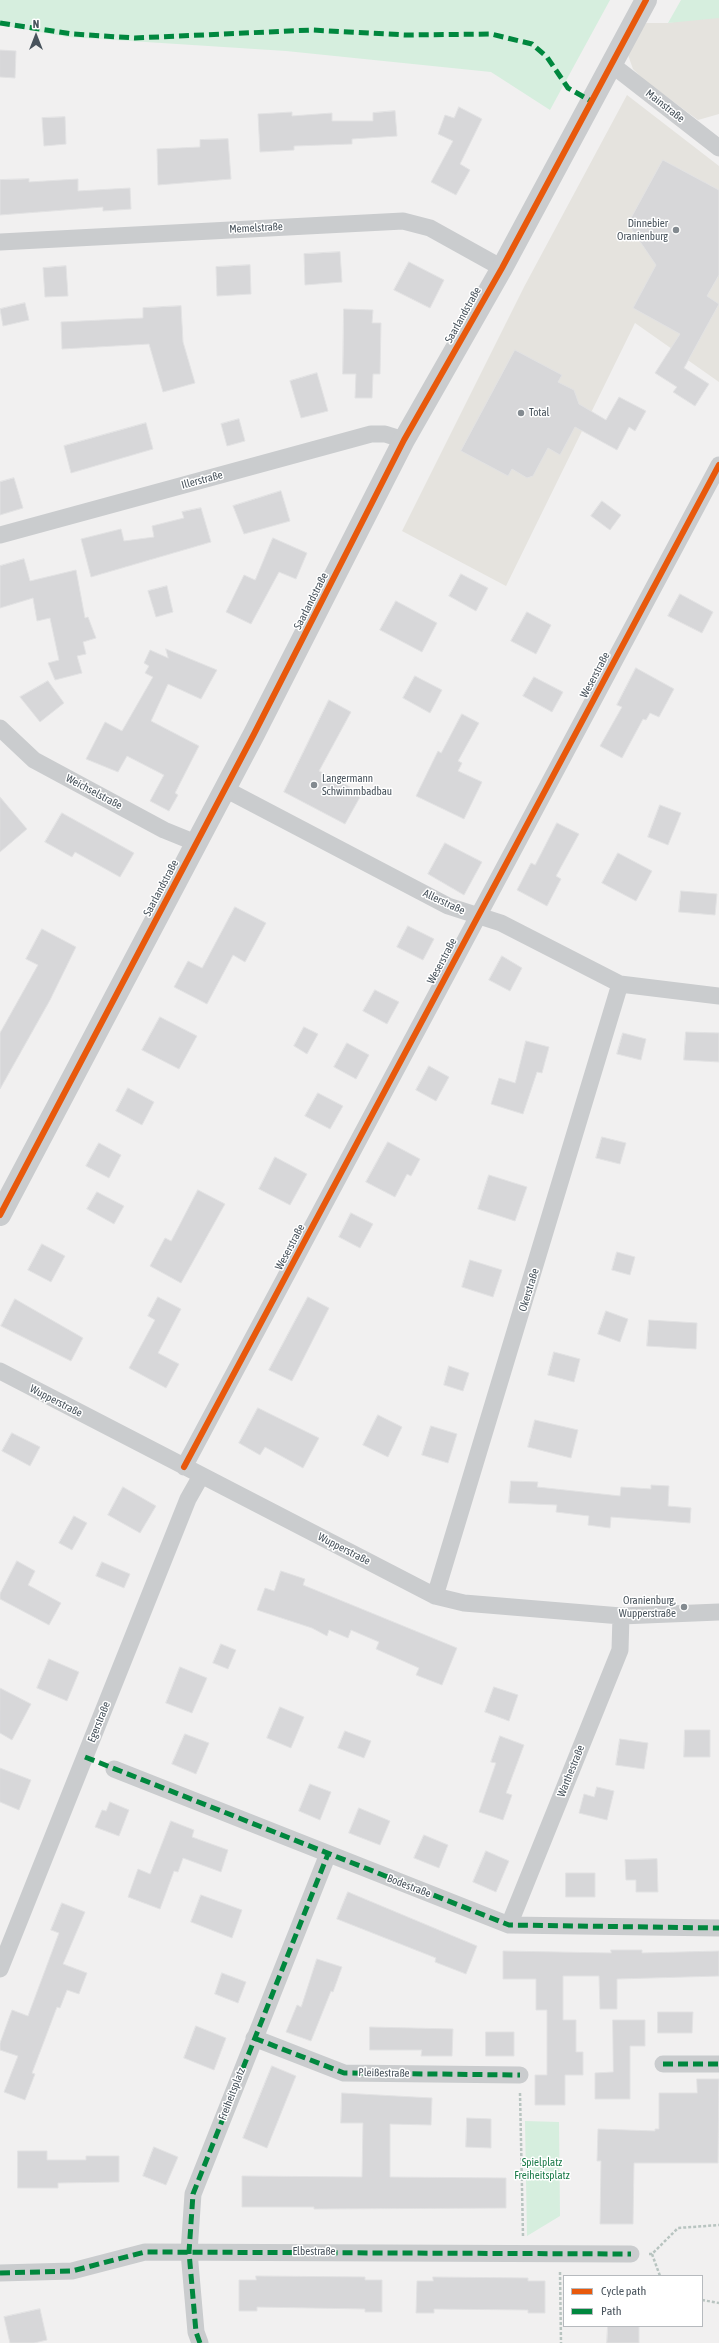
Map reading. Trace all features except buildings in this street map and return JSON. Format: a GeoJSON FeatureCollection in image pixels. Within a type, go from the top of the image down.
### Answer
{"type":"FeatureCollection","features":[{"type":"Feature","properties":{"kind":"street","name":"Saarlandstraße"},"geometry":{"type":"LineString","coordinates":[[0,1215],[225,790],[404,440],[502,268],[646,0]]}},
{"type":"Feature","properties":{"kind":"street","name":"Mainstraße"},"geometry":{"type":"LineString","coordinates":[[611,64],[719,148]]}},
{"type":"Feature","properties":{"kind":"street","name":"Memelstraße"},"geometry":{"type":"LineString","coordinates":[[0,242],[403,221],[430,228],[502,268]]}},
{"type":"Feature","properties":{"kind":"street","name":"Illerstraße"},"geometry":{"type":"LineString","coordinates":[[0,535],[371,434],[385,434],[404,440]]}},
{"type":"Feature","properties":{"kind":"street","name":"Weserstraße"},"geometry":{"type":"LineString","coordinates":[[184,1467],[719,465]]}},
{"type":"Feature","properties":{"kind":"street","name":"Weichselstraße"},"geometry":{"type":"LineString","coordinates":[[0,728],[34,760],[164,830],[196,843]]}},
{"type":"Feature","properties":{"kind":"street","name":"Allerstraße"},"geometry":{"type":"LineString","coordinates":[[225,790],[448,906],[501,924],[620,984],[719,996]]}},
{"type":"Feature","properties":{"kind":"street","name":"Okerstraße"},"geometry":{"type":"LineString","coordinates":[[435,1596],[620,984]]}},
{"type":"Feature","properties":{"kind":"street","name":"Wupperstraße"},"geometry":{"type":"LineString","coordinates":[[0,1371],[435,1596],[464,1603],[621,1616],[719,1612]]}},
{"type":"Feature","properties":{"kind":"street","name":"Egerstraße"},"geometry":{"type":"LineString","coordinates":[[0,1969],[188,1499],[201,1476]]}},
{"type":"Feature","properties":{"kind":"street","name":"Warthestraße"},"geometry":{"type":"LineString","coordinates":[[509,1925],[620,1650],[621,1616]]}},
{"type":"Feature","properties":{"kind":"street","name":"Bodestraße"},"geometry":{"type":"LineString","coordinates":[[114,1769],[509,1925],[719,1928]]}},
{"type":"Feature","properties":{"kind":"street","name":"Freiheitsplatz"},"geometry":{"type":"LineString","coordinates":[[200,2343],[196,2332],[189,2252],[193,2194],[328,1854]]}},
{"type":"Feature","properties":{"kind":"street","name":"Pleißestraße"},"geometry":{"type":"LineString","coordinates":[[254,2038],[344,2073],[520,2075]]}},
{"type":"Feature","properties":{"kind":"street"},"geometry":{"type":"LineString","coordinates":[[663,2064],[719,2064]]}},
{"type":"Feature","properties":{"kind":"street","name":"Elbestraße"},"geometry":{"type":"LineString","coordinates":[[0,2273],[72,2271],[145,2252],[523,2252],[631,2254]]}},
{"type":"Feature","properties":{"kind":"path"},"geometry":{"type":"LineString","coordinates":[[520,2075],[523,2252]]}},
{"type":"Feature","properties":{"kind":"path"},"geometry":{"type":"LineString","coordinates":[[660,2275],[652,2254],[678,2228],[719,2225]]}},
{"type":"Feature","properties":{"kind":"path"},"geometry":{"type":"LineString","coordinates":[[560,2253],[561,2343]]}},
{"type":"Feature","properties":{"kind":"path"},"geometry":{"type":"LineString","coordinates":[[703,2300],[719,2303]]}},
{"type":"Feature","properties":{"kind":"shaded area"},"geometry":{"type":"Polygon","coordinates":[[[719,15],[719,114],[698,120],[644,80],[633,69],[628,55],[630,48],[646,23],[668,23],[719,15]]]}},
{"type":"Feature","properties":{"kind":"shaded area"},"geometry":{"type":"Polygon","coordinates":[[[627,95],[719,166],[719,382],[635,323],[506,586],[402,531],[524,287],[627,95]]]}},
{"type":"Feature","properties":{"kind":"green space"},"geometry":{"type":"Polygon","coordinates":[[[0,0],[610,0],[550,110],[491,72],[286,51],[68,37],[0,25],[0,0]]]}},
{"type":"Feature","properties":{"kind":"green space"},"geometry":{"type":"Polygon","coordinates":[[[681,0],[719,0],[719,18],[668,23],[681,0]]]}},
{"type":"Feature","properties":{"kind":"green space","name":"Spielplatz Freiheitsplatz"},"geometry":{"type":"Polygon","coordinates":[[[525,2121],[559,2122],[560,2216],[527,2236],[525,2121]]]}},
{"type":"Feature","properties":{"kind":"marked path"},"geometry":{"type":"LineString","coordinates":[[0,23],[73,34],[135,38],[312,30],[406,35],[491,34],[532,44],[547,57],[568,88],[591,101]]}},
{"type":"Feature","properties":{"kind":"marked path"},"geometry":{"type":"LineString","coordinates":[[85,1757],[509,1925],[719,1928]]}},
{"type":"Feature","properties":{"kind":"marked path"},"geometry":{"type":"LineString","coordinates":[[200,2343],[196,2332],[189,2252],[193,2194],[328,1854]]}},
{"type":"Feature","properties":{"kind":"marked path"},"geometry":{"type":"LineString","coordinates":[[254,2038],[344,2073],[520,2075]]}},
{"type":"Feature","properties":{"kind":"marked path"},"geometry":{"type":"LineString","coordinates":[[663,2064],[719,2064]]}},
{"type":"Feature","properties":{"kind":"marked path"},"geometry":{"type":"LineString","coordinates":[[0,2273],[72,2271],[145,2252],[631,2254]]}},
{"type":"Feature","properties":{"kind":"cycle path"},"geometry":{"type":"LineString","coordinates":[[0,1215],[254,734],[404,440],[502,268],[646,0]]}},
{"type":"Feature","properties":{"kind":"cycle path"},"geometry":{"type":"LineString","coordinates":[[184,1467],[719,465]]}},
{"type":"Feature","properties":{"kind":"place","name":"Dinnebier Oranienburg"},"geometry":{"type":"Point","coordinates":[676,230]}},
{"type":"Feature","properties":{"kind":"place","name":"Total"},"geometry":{"type":"Point","coordinates":[521,413]}},
{"type":"Feature","properties":{"kind":"place","name":"Langermann Schwimmbadbau"},"geometry":{"type":"Point","coordinates":[314,785]}},
{"type":"Feature","properties":{"kind":"place","name":"Oranienburg, Wupperstraße"},"geometry":{"type":"Point","coordinates":[684,1607]}}]}
